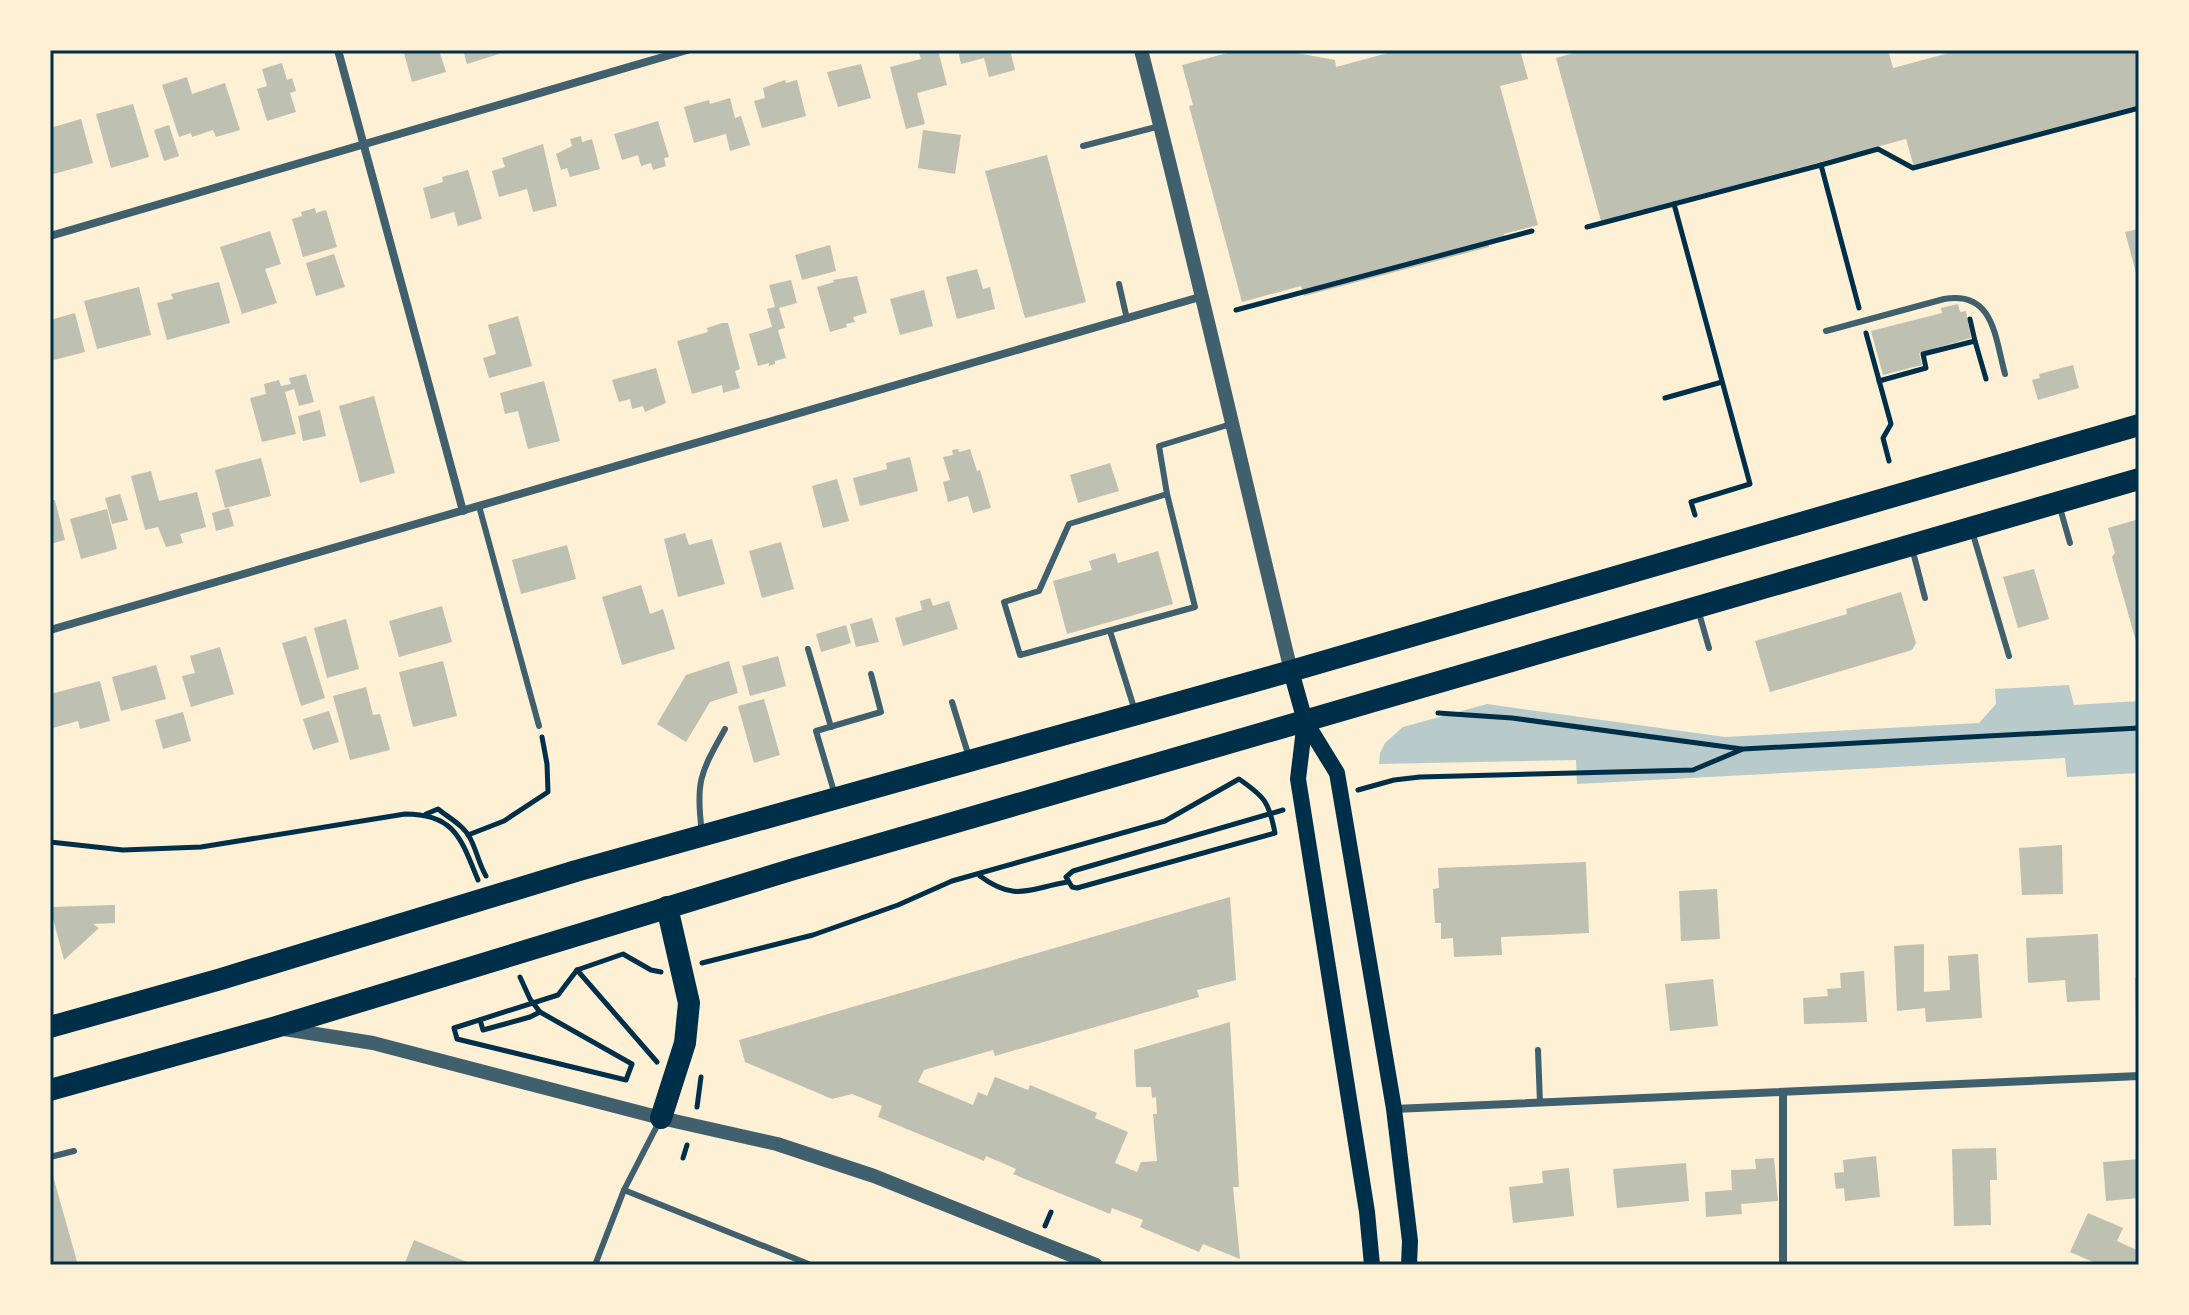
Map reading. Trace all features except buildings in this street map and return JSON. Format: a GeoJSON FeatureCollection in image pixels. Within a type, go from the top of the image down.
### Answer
{"type":"FeatureCollection","features":[{"type":"Feature","properties":{"kind":"highway"},"geometry":{"type":"LineString","coordinates":[[50,1027],[221,979],[576,871],[1291,671],[2139,425]]}},
{"type":"Feature","properties":{"kind":"highway"},"geometry":{"type":"LineString","coordinates":[[50,1090],[276,1027],[667,907],[2139,479]]}},
{"type":"Feature","properties":{"kind":"highway"},"geometry":{"type":"LineString","coordinates":[[661,1118],[685,1043],[689,1003],[667,907]]}},
{"type":"Feature","properties":{"kind":"main road"},"geometry":{"type":"LineString","coordinates":[[1291,671],[1305,721],[1337,773],[1394,1109],[1410,1241],[1409,1265]]}},
{"type":"Feature","properties":{"kind":"main road"},"geometry":{"type":"LineString","coordinates":[[1305,721],[1298,779],[1367,1212],[1372,1265]]}},
{"type":"Feature","properties":{"kind":"street"},"geometry":{"type":"LineString","coordinates":[[338,50],[463,511]]}},
{"type":"Feature","properties":{"kind":"street"},"geometry":{"type":"LineString","coordinates":[[50,236],[687,50]]}},
{"type":"Feature","properties":{"kind":"street"},"geometry":{"type":"LineString","coordinates":[[1141,50],[1291,671]]}},
{"type":"Feature","properties":{"kind":"street"},"geometry":{"type":"LineString","coordinates":[[50,630],[1200,297]]}},
{"type":"Feature","properties":{"kind":"street"},"geometry":{"type":"LineString","coordinates":[[276,1027],[373,1043],[830,1159],[1096,1265]]}},
{"type":"Feature","properties":{"kind":"street"},"geometry":{"type":"LineString","coordinates":[[1394,1109],[2139,1076]]}},
{"type":"Feature","properties":{"kind":"street"},"geometry":{"type":"LineString","coordinates":[[1783,1092],[1783,1265]]}},
{"type":"Feature","properties":{"kind":"lane"},"geometry":{"type":"LineString","coordinates":[[1083,146],[1160,126]]}},
{"type":"Feature","properties":{"kind":"lane"},"geometry":{"type":"LineString","coordinates":[[1119,284],[1127,319]]}},
{"type":"Feature","properties":{"kind":"lane"},"geometry":{"type":"LineString","coordinates":[[1826,331],[1960,296],[1979,304],[1990,322],[2005,374]]}},
{"type":"Feature","properties":{"kind":"lane"},"geometry":{"type":"LineString","coordinates":[[1167,494],[1069,524],[1039,591],[1004,602],[1020,655],[1195,607],[1167,494],[1159,446],[1231,424]]}},
{"type":"Feature","properties":{"kind":"lane"},"geometry":{"type":"LineString","coordinates":[[2058,502],[2070,543]]}},
{"type":"Feature","properties":{"kind":"lane"},"geometry":{"type":"LineString","coordinates":[[479,506],[539,726]]}},
{"type":"Feature","properties":{"kind":"lane"},"geometry":{"type":"LineString","coordinates":[[1971,528],[2009,656]]}},
{"type":"Feature","properties":{"kind":"lane"},"geometry":{"type":"LineString","coordinates":[[1911,545],[1925,598]]}},
{"type":"Feature","properties":{"kind":"lane"},"geometry":{"type":"LineString","coordinates":[[1697,606],[1709,648]]}},
{"type":"Feature","properties":{"kind":"lane"},"geometry":{"type":"LineString","coordinates":[[1110,631],[1136,715]]}},
{"type":"Feature","properties":{"kind":"lane"},"geometry":{"type":"LineString","coordinates":[[808,649],[831,727]]}},
{"type":"Feature","properties":{"kind":"lane"},"geometry":{"type":"LineString","coordinates":[[836,798],[816,731],[881,712],[871,674]]}},
{"type":"Feature","properties":{"kind":"lane"},"geometry":{"type":"LineString","coordinates":[[952,702],[970,761]]}},
{"type":"Feature","properties":{"kind":"lane"},"geometry":{"type":"LineString","coordinates":[[703,835],[697,799],[703,769],[725,729]]}},
{"type":"Feature","properties":{"kind":"lane"},"geometry":{"type":"LineString","coordinates":[[1538,1050],[1540,1103]]}},
{"type":"Feature","properties":{"kind":"lane"},"geometry":{"type":"LineString","coordinates":[[595,1265],[624,1190],[661,1118]]}},
{"type":"Feature","properties":{"kind":"lane"},"geometry":{"type":"LineString","coordinates":[[50,1157],[74,1151]]}},
{"type":"Feature","properties":{"kind":"lane"},"geometry":{"type":"LineString","coordinates":[[624,1190],[811,1265]]}},
{"type":"Feature","properties":{"kind":"path"},"geometry":{"type":"LineString","coordinates":[[1587,227],[1878,149],[1913,168],[2139,108]]}},
{"type":"Feature","properties":{"kind":"path"},"geometry":{"type":"LineString","coordinates":[[1821,165],[1891,424],[1883,438],[1889,461]]}},
{"type":"Feature","properties":{"kind":"path"},"geometry":{"type":"LineString","coordinates":[[1674,204],[1750,484],[1691,502],[1695,515]]}},
{"type":"Feature","properties":{"kind":"path"},"geometry":{"type":"LineString","coordinates":[[1236,310],[1532,231]]}},
{"type":"Feature","properties":{"kind":"path"},"geometry":{"type":"LineString","coordinates":[[1879,381],[1926,368],[1923,354],[1975,341],[1986,379]]}},
{"type":"Feature","properties":{"kind":"path"},"geometry":{"type":"LineString","coordinates":[[1665,398],[1722,382]]}},
{"type":"Feature","properties":{"kind":"path"},"geometry":{"type":"LineString","coordinates":[[1438,713],[1512,718],[1743,749],[2139,728]]}},
{"type":"Feature","properties":{"kind":"path"},"geometry":{"type":"LineString","coordinates":[[468,835],[504,821],[548,792],[547,764],[539,726]]}},
{"type":"Feature","properties":{"kind":"path"},"geometry":{"type":"LineString","coordinates":[[1394,780],[1693,770],[1743,749]]}},
{"type":"Feature","properties":{"kind":"path"},"geometry":{"type":"LineString","coordinates":[[480,1020],[483,1030],[540,1012],[632,1064],[626,1080],[457,1039],[454,1028],[558,995],[577,970],[623,954],[651,970],[666,973],[813,935],[898,905],[952,881],[1165,821],[1239,779],[1263,796],[1271,811],[1275,833],[1077,888],[1067,882],[1066,877],[1073,871],[1215,830]]}},
{"type":"Feature","properties":{"kind":"path"},"geometry":{"type":"LineString","coordinates":[[50,842],[123,850],[201,847],[405,814],[425,814],[438,809],[468,835],[477,861]]}},
{"type":"Feature","properties":{"kind":"path"},"geometry":{"type":"LineString","coordinates":[[425,814],[454,829]]}},
{"type":"Feature","properties":{"kind":"path"},"geometry":{"type":"LineString","coordinates":[[980,875],[996,888],[1015,893],[1067,882]]}},
{"type":"Feature","properties":{"kind":"path"},"geometry":{"type":"LineString","coordinates":[[577,970],[653,1060],[701,1077],[697,1109]]}},
{"type":"Feature","properties":{"kind":"path"},"geometry":{"type":"LineString","coordinates":[[683,1158],[687,1145]]}},
{"type":"Feature","properties":{"kind":"path"},"geometry":{"type":"LineString","coordinates":[[1043,1230],[1051,1212]]}},
{"type":"Feature","properties":{"kind":"shaded area"},"geometry":{"type":"Polygon","coordinates":[[[2069,685],[2074,705],[2139,701],[2139,773],[2067,777],[2065,758],[1577,784],[1576,760],[1379,764],[1385,743],[1403,727],[1487,704],[1725,737],[1979,723],[1996,704],[1995,689],[2069,685]]]}}]}
